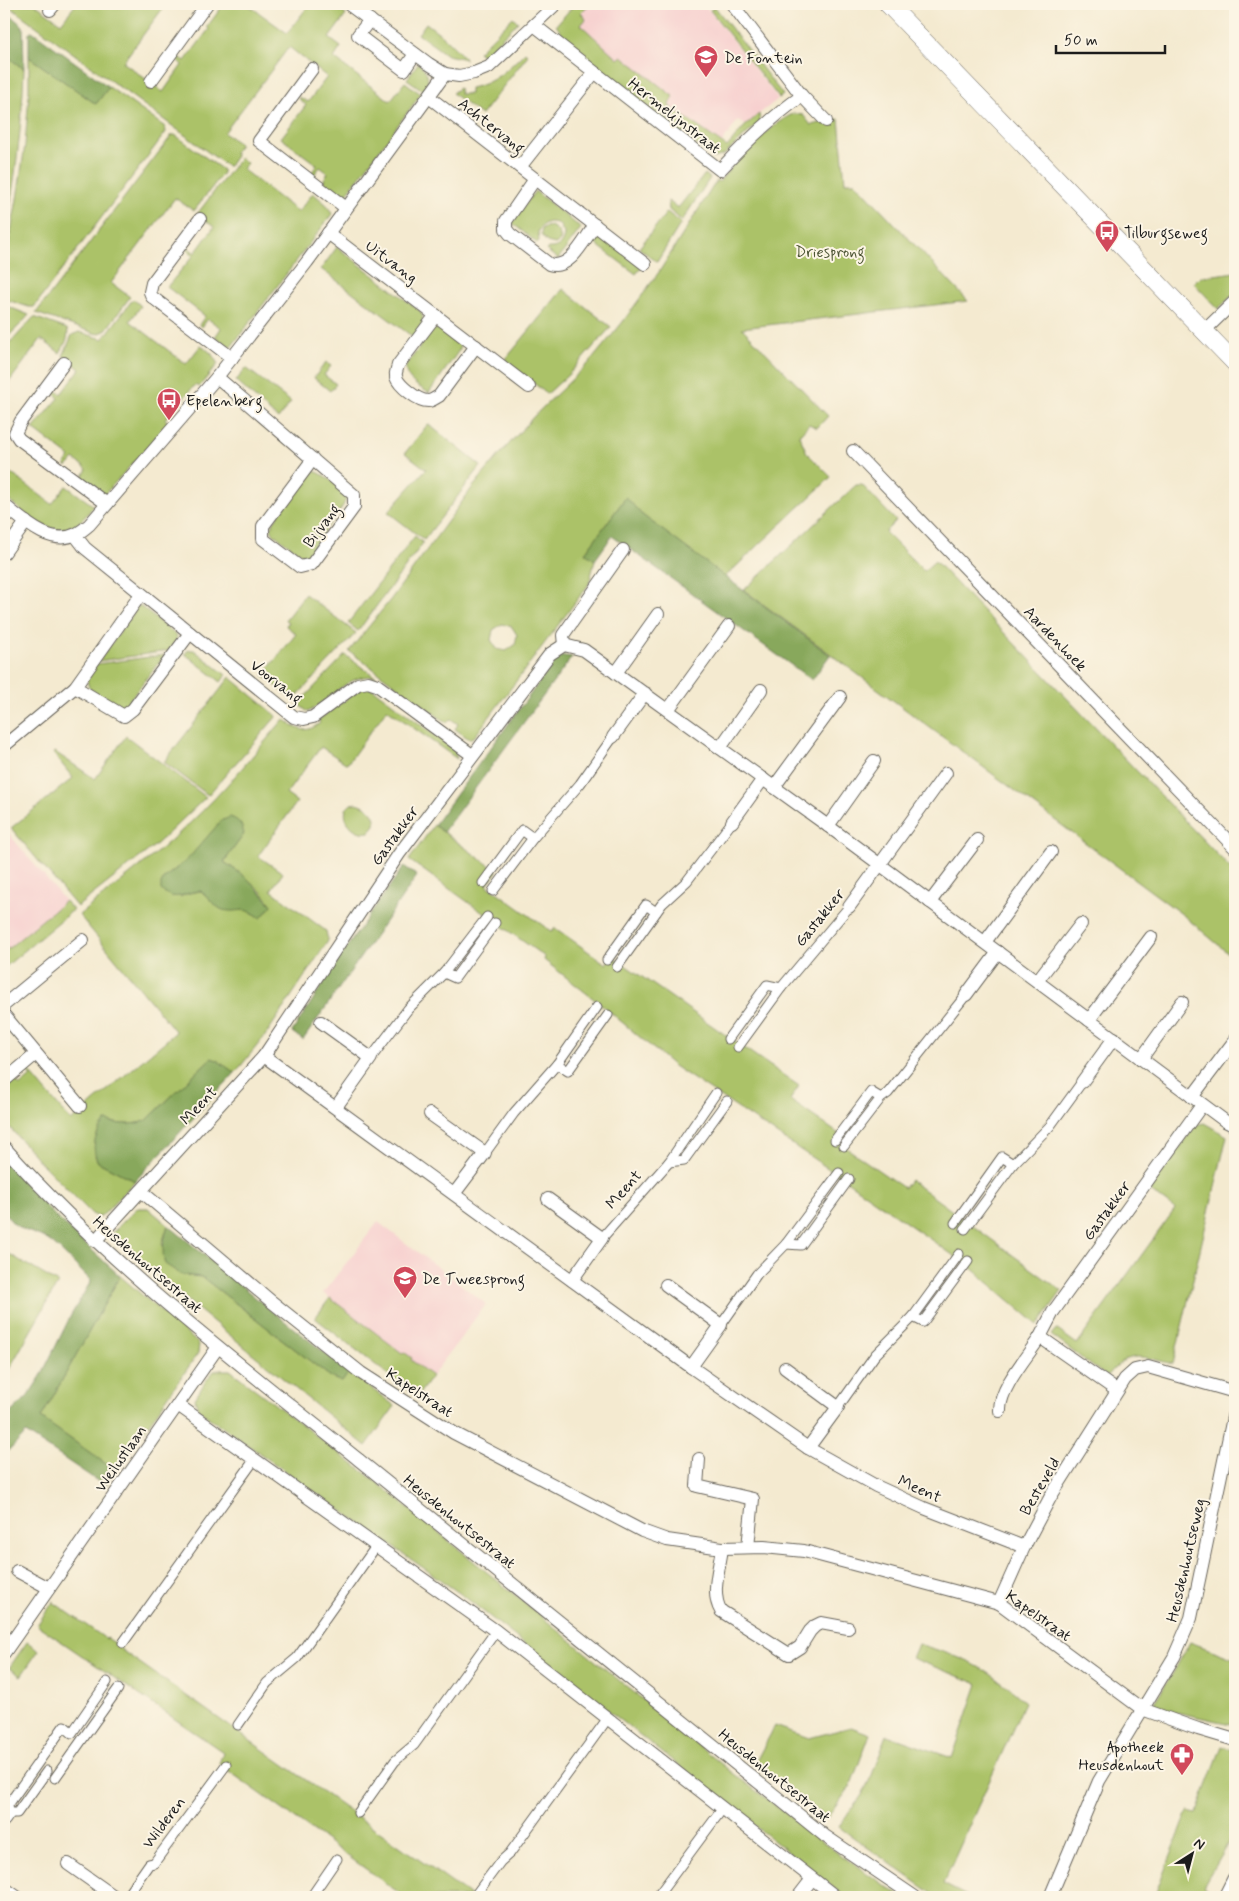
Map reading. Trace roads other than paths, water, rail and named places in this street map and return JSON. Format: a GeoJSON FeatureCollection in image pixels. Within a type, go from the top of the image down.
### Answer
{"type":"FeatureCollection","features":[{"type":"Feature","properties":{"kind":"main road"},"geometry":{"type":"LineString","coordinates":[[888,4],[1235,363]]}},
{"type":"Feature","properties":{"kind":"street"},"geometry":{"type":"LineString","coordinates":[[151,81],[208,4]]}},
{"type":"Feature","properties":{"kind":"street"},"geometry":{"type":"LineString","coordinates":[[348,4],[445,74],[459,76],[489,67],[556,4]]}},
{"type":"Feature","properties":{"kind":"street"},"geometry":{"type":"LineString","coordinates":[[732,4],[802,96],[826,121]]}},
{"type":"Feature","properties":{"kind":"street"},"geometry":{"type":"LineString","coordinates":[[370,20],[358,35],[404,70],[415,54]]}},
{"type":"Feature","properties":{"kind":"street","name":"Hermelijnstraat"},"geometry":{"type":"LineString","coordinates":[[534,25],[720,170],[742,145],[783,109],[802,96]]}},
{"type":"Feature","properties":{"kind":"street"},"geometry":{"type":"LineString","coordinates":[[312,69],[259,141],[346,208]]}},
{"type":"Feature","properties":{"kind":"street"},"geometry":{"type":"LineString","coordinates":[[520,167],[594,73]]}},
{"type":"Feature","properties":{"kind":"street"},"geometry":{"type":"LineString","coordinates":[[4,506],[40,532],[58,538],[75,535],[89,525],[232,358],[328,233],[445,74]]}},
{"type":"Feature","properties":{"kind":"street","name":"Achtervang"},"geometry":{"type":"LineString","coordinates":[[429,96],[645,264]]}},
{"type":"Feature","properties":{"kind":"street"},"geometry":{"type":"LineString","coordinates":[[535,179],[509,214],[506,221],[506,229],[549,264],[555,266],[562,265],[569,260],[595,225]]}},
{"type":"Feature","properties":{"kind":"street"},"geometry":{"type":"LineString","coordinates":[[200,219],[152,283],[150,292],[152,297],[232,358]]}},
{"type":"Feature","properties":{"kind":"street","name":"Uitvang"},"geometry":{"type":"LineString","coordinates":[[328,233],[529,387]]}},
{"type":"Feature","properties":{"kind":"street"},"geometry":{"type":"LineString","coordinates":[[1204,331],[1235,301]]}},
{"type":"Feature","properties":{"kind":"street"},"geometry":{"type":"LineString","coordinates":[[436,315],[398,365],[395,372],[397,380],[401,385],[420,399],[433,400],[476,346]]}},
{"type":"Feature","properties":{"kind":"street"},"geometry":{"type":"LineString","coordinates":[[64,363],[21,421],[15,433],[19,439],[107,504]]}},
{"type":"Feature","properties":{"kind":"street","name":"Bijvang"},"geometry":{"type":"LineString","coordinates":[[217,377],[313,459],[354,495],[354,507],[312,564],[300,567],[263,539],[263,526],[313,459]]}},
{"type":"Feature","properties":{"kind":"street","name":"Aardenhoek"},"geometry":{"type":"LineString","coordinates":[[853,451],[1235,848]]}},
{"type":"Feature","properties":{"kind":"street"},"geometry":{"type":"LineString","coordinates":[[4,554],[26,522]]}},
{"type":"Feature","properties":{"kind":"street","name":"Voorvang"},"geometry":{"type":"LineString","coordinates":[[75,535],[84,548],[294,717],[304,719],[312,717],[358,684],[368,682],[377,684],[472,755]]}},
{"type":"Feature","properties":{"kind":"street"},"geometry":{"type":"LineString","coordinates":[[623,550],[563,635],[564,645],[584,650],[668,710],[985,942],[1225,1122],[1235,1126]]}},
{"type":"Feature","properties":{"kind":"street"},"geometry":{"type":"LineString","coordinates":[[4,746],[75,687],[141,594]]}},
{"type":"Feature","properties":{"kind":"street"},"geometry":{"type":"LineString","coordinates":[[616,673],[658,614]]}},
{"type":"Feature","properties":{"kind":"street"},"geometry":{"type":"LineString","coordinates":[[668,710],[729,626]]}},
{"type":"Feature","properties":{"kind":"street"},"geometry":{"type":"LineString","coordinates":[[75,687],[124,716],[133,709],[190,633]]}},
{"type":"Feature","properties":{"kind":"street","name":"Gastakker"},"geometry":{"type":"LineString","coordinates":[[264,1056],[399,854],[550,654],[564,645]]}},
{"type":"Feature","properties":{"kind":"street"},"geometry":{"type":"LineString","coordinates":[[720,748],[761,690]]}},
{"type":"Feature","properties":{"kind":"street"},"geometry":{"type":"LineString","coordinates":[[494,891],[532,838],[580,784],[645,694]]}},
{"type":"Feature","properties":{"kind":"street"},"geometry":{"type":"LineString","coordinates":[[774,787],[840,697]]}},
{"type":"Feature","properties":{"kind":"street"},"geometry":{"type":"LineString","coordinates":[[828,826],[874,761]]}},
{"type":"Feature","properties":{"kind":"street","name":"Gastakker"},"geometry":{"type":"LineString","coordinates":[[738,1047],[781,988],[849,907],[946,773]]}},
{"type":"Feature","properties":{"kind":"street"},"geometry":{"type":"LineString","coordinates":[[617,967],[662,904],[687,881],[763,779]]}},
{"type":"Feature","properties":{"kind":"street"},"geometry":{"type":"LineString","coordinates":[[483,883],[522,830],[532,838]]}},
{"type":"Feature","properties":{"kind":"street"},"geometry":{"type":"LineString","coordinates":[[930,902],[977,840]]}},
{"type":"Feature","properties":{"kind":"street"},"geometry":{"type":"LineString","coordinates":[[985,942],[1051,852]]}},
{"type":"Feature","properties":{"kind":"street"},"geometry":{"type":"LineString","coordinates":[[607,960],[646,905],[656,912]]}},
{"type":"Feature","properties":{"kind":"street"},"geometry":{"type":"LineString","coordinates":[[336,1108],[408,1009],[444,973],[487,917]]}},
{"type":"Feature","properties":{"kind":"street"},"geometry":{"type":"LineString","coordinates":[[444,973],[455,978],[495,923]]}},
{"type":"Feature","properties":{"kind":"street"},"geometry":{"type":"LineString","coordinates":[[1037,981],[1081,924]]}},
{"type":"Feature","properties":{"kind":"street"},"geometry":{"type":"LineString","coordinates":[[1089,1020],[1151,937]]}},
{"type":"Feature","properties":{"kind":"street"},"geometry":{"type":"LineString","coordinates":[[4,1006],[83,940]]}},
{"type":"Feature","properties":{"kind":"street"},"geometry":{"type":"LineString","coordinates":[[844,1146],[966,995],[998,952]]}},
{"type":"Feature","properties":{"kind":"street"},"geometry":{"type":"LineString","coordinates":[[728,1039],[767,985],[781,988]]}},
{"type":"Feature","properties":{"kind":"street"},"geometry":{"type":"LineString","coordinates":[[1141,1059],[1182,1002]]}},
{"type":"Feature","properties":{"kind":"street"},"geometry":{"type":"LineString","coordinates":[[454,1194],[514,1113],[557,1064],[597,1007]]}},
{"type":"Feature","properties":{"kind":"street"},"geometry":{"type":"LineString","coordinates":[[4,1015],[80,1106]]}},
{"type":"Feature","properties":{"kind":"street"},"geometry":{"type":"LineString","coordinates":[[557,1064],[568,1071],[608,1015]]}},
{"type":"Feature","properties":{"kind":"street"},"geometry":{"type":"LineString","coordinates":[[321,1022],[371,1058]]}},
{"type":"Feature","properties":{"kind":"street"},"geometry":{"type":"LineString","coordinates":[[965,1229],[1013,1164],[1050,1126],[1114,1038]]}},
{"type":"Feature","properties":{"kind":"street","name":"Gastakker"},"geometry":{"type":"LineString","coordinates":[[1040,1337],[1053,1312],[1197,1101],[1235,1040]]}},
{"type":"Feature","properties":{"kind":"street"},"geometry":{"type":"LineString","coordinates":[[4,1081],[36,1054]]}},
{"type":"Feature","properties":{"kind":"street","name":"Meent"},"geometry":{"type":"LineString","coordinates":[[96,1241],[264,1056],[691,1367],[808,1448],[876,1486],[924,1508],[1024,1547]]}},
{"type":"Feature","properties":{"kind":"street"},"geometry":{"type":"LineString","coordinates":[[835,1140],[871,1092],[881,1098]]}},
{"type":"Feature","properties":{"kind":"street","name":"Meent"},"geometry":{"type":"LineString","coordinates":[[572,1280],[602,1238],[668,1162],[716,1093]]}},
{"type":"Feature","properties":{"kind":"street","name":"Meent"},"geometry":{"type":"LineString","coordinates":[[668,1162],[684,1160],[727,1101]]}},
{"type":"Feature","properties":{"kind":"street"},"geometry":{"type":"LineString","coordinates":[[430,1114],[484,1154]]}},
{"type":"Feature","properties":{"kind":"street","name":"Heusdenhoutsestraat"},"geometry":{"type":"LineString","coordinates":[[4,1147],[55,1203],[218,1347],[825,1836],[916,1897]]}},
{"type":"Feature","properties":{"kind":"street"},"geometry":{"type":"LineString","coordinates":[[955,1223],[1002,1157],[1013,1164]]}},
{"type":"Feature","properties":{"kind":"street"},"geometry":{"type":"LineString","coordinates":[[691,1367],[757,1274],[786,1244],[839,1173]]}},
{"type":"Feature","properties":{"kind":"street"},"geometry":{"type":"LineString","coordinates":[[786,1244],[800,1245],[849,1179]]}},
{"type":"Feature","properties":{"kind":"street","name":"Kapelstraat"},"geometry":{"type":"LineString","coordinates":[[141,1191],[272,1302],[361,1373],[454,1433],[642,1532],[667,1540],[722,1548],[764,1547],[804,1551],[999,1603],[1142,1710],[1235,1740]]}},
{"type":"Feature","properties":{"kind":"street"},"geometry":{"type":"LineString","coordinates":[[548,1200],[602,1238]]}},
{"type":"Feature","properties":{"kind":"street"},"geometry":{"type":"LineString","coordinates":[[808,1448],[875,1355],[913,1317],[958,1254]]}},
{"type":"Feature","properties":{"kind":"street"},"geometry":{"type":"LineString","coordinates":[[913,1317],[923,1322],[968,1261]]}},
{"type":"Feature","properties":{"kind":"street"},"geometry":{"type":"LineString","coordinates":[[666,1285],[721,1325]]}},
{"type":"Feature","properties":{"kind":"street"},"geometry":{"type":"LineString","coordinates":[[1000,1411],[1000,1402],[1008,1384],[1040,1337],[1116,1390]]}},
{"type":"Feature","properties":{"kind":"street","name":"Weilustlaan"},"geometry":{"type":"LineString","coordinates":[[4,1653],[218,1347]]}},
{"type":"Feature","properties":{"kind":"street","name":"Besteveld"},"geometry":{"type":"LineString","coordinates":[[999,1603],[1024,1547],[1051,1496],[1125,1378],[1135,1370],[1148,1367],[1235,1392]]}},
{"type":"Feature","properties":{"kind":"street"},"geometry":{"type":"LineString","coordinates":[[785,1368],[838,1407]]}},
{"type":"Feature","properties":{"kind":"street"},"geometry":{"type":"LineString","coordinates":[[178,1405],[496,1631],[836,1897]]}},
{"type":"Feature","properties":{"kind":"street","name":"Heusdenhoutseweg"},"geometry":{"type":"LineString","coordinates":[[1050,1897],[1099,1781],[1174,1657],[1191,1618],[1235,1408]]}},
{"type":"Feature","properties":{"kind":"street"},"geometry":{"type":"LineString","coordinates":[[699,1458],[697,1486],[753,1499],[748,1547]]}},
{"type":"Feature","properties":{"kind":"street"},"geometry":{"type":"LineString","coordinates":[[123,1643],[255,1459]]}},
{"type":"Feature","properties":{"kind":"street"},"geometry":{"type":"LineString","coordinates":[[238,1725],[267,1684],[297,1658],[377,1545]]}},
{"type":"Feature","properties":{"kind":"street"},"geometry":{"type":"LineString","coordinates":[[722,1548],[716,1594],[717,1604],[722,1611],[788,1654],[800,1648],[810,1631],[821,1623],[848,1628]]}},
{"type":"Feature","properties":{"kind":"street"},"geometry":{"type":"LineString","coordinates":[[17,1571],[49,1588]]}},
{"type":"Feature","properties":{"kind":"street"},"geometry":{"type":"LineString","coordinates":[[358,1813],[395,1761],[414,1745],[496,1631]]}},
{"type":"Feature","properties":{"kind":"street"},"geometry":{"type":"LineString","coordinates":[[72,1733],[107,1682]]}},
{"type":"Feature","properties":{"kind":"street"},"geometry":{"type":"LineString","coordinates":[[55,1778],[118,1689]]}},
{"type":"Feature","properties":{"kind":"street"},"geometry":{"type":"LineString","coordinates":[[474,1897],[500,1862],[510,1853],[608,1718]]}},
{"type":"Feature","properties":{"kind":"street"},"geometry":{"type":"LineString","coordinates":[[47,1771],[17,1813],[5,1814],[8,1805],[64,1726],[82,1740]]}},
{"type":"Feature","properties":{"kind":"street","name":"Wilderen"},"geometry":{"type":"LineString","coordinates":[[126,1897],[149,1864],[154,1863],[226,1765]]}},
{"type":"Feature","properties":{"kind":"street"},"geometry":{"type":"LineString","coordinates":[[657,1897],[723,1808]]}},
{"type":"Feature","properties":{"kind":"street"},"geometry":{"type":"LineString","coordinates":[[311,1897],[337,1859]]}},
{"type":"Feature","properties":{"kind":"street"},"geometry":{"type":"LineString","coordinates":[[68,1864],[115,1897]]}},
{"type":"Feature","properties":{"kind":"street"},"geometry":{"type":"LineString","coordinates":[[798,1897],[812,1879]]}},
{"type":"Feature","properties":{"kind":"street"},"geometry":{"type":"LineString","coordinates":[[1226,1897],[1235,1879]]}},
{"type":"Feature","properties":{"kind":"street"},"geometry":{"type":"LineString","coordinates":[[4,1888],[17,1897]]}},
{"type":"Feature","properties":{"kind":"place","name":"De Fontein"},"geometry":{"type":"Point","coordinates":[706,78]}},
{"type":"Feature","properties":{"kind":"place","name":"Tilburgseweg"},"geometry":{"type":"Point","coordinates":[1107,253]}},
{"type":"Feature","properties":{"kind":"place","name":"Epelenberg"},"geometry":{"type":"Point","coordinates":[169,421]}},
{"type":"Feature","properties":{"kind":"place","name":"De Tweesprong"},"geometry":{"type":"Point","coordinates":[405,1299]}},
{"type":"Feature","properties":{"kind":"place","name":"Apotheek Heusdenhout"},"geometry":{"type":"Point","coordinates":[1182,1776]}},
{"type":"Feature","properties":{"kind":"park label","name":"Driesprong"},"geometry":{"type":"Point","coordinates":[830,251]}}]}
